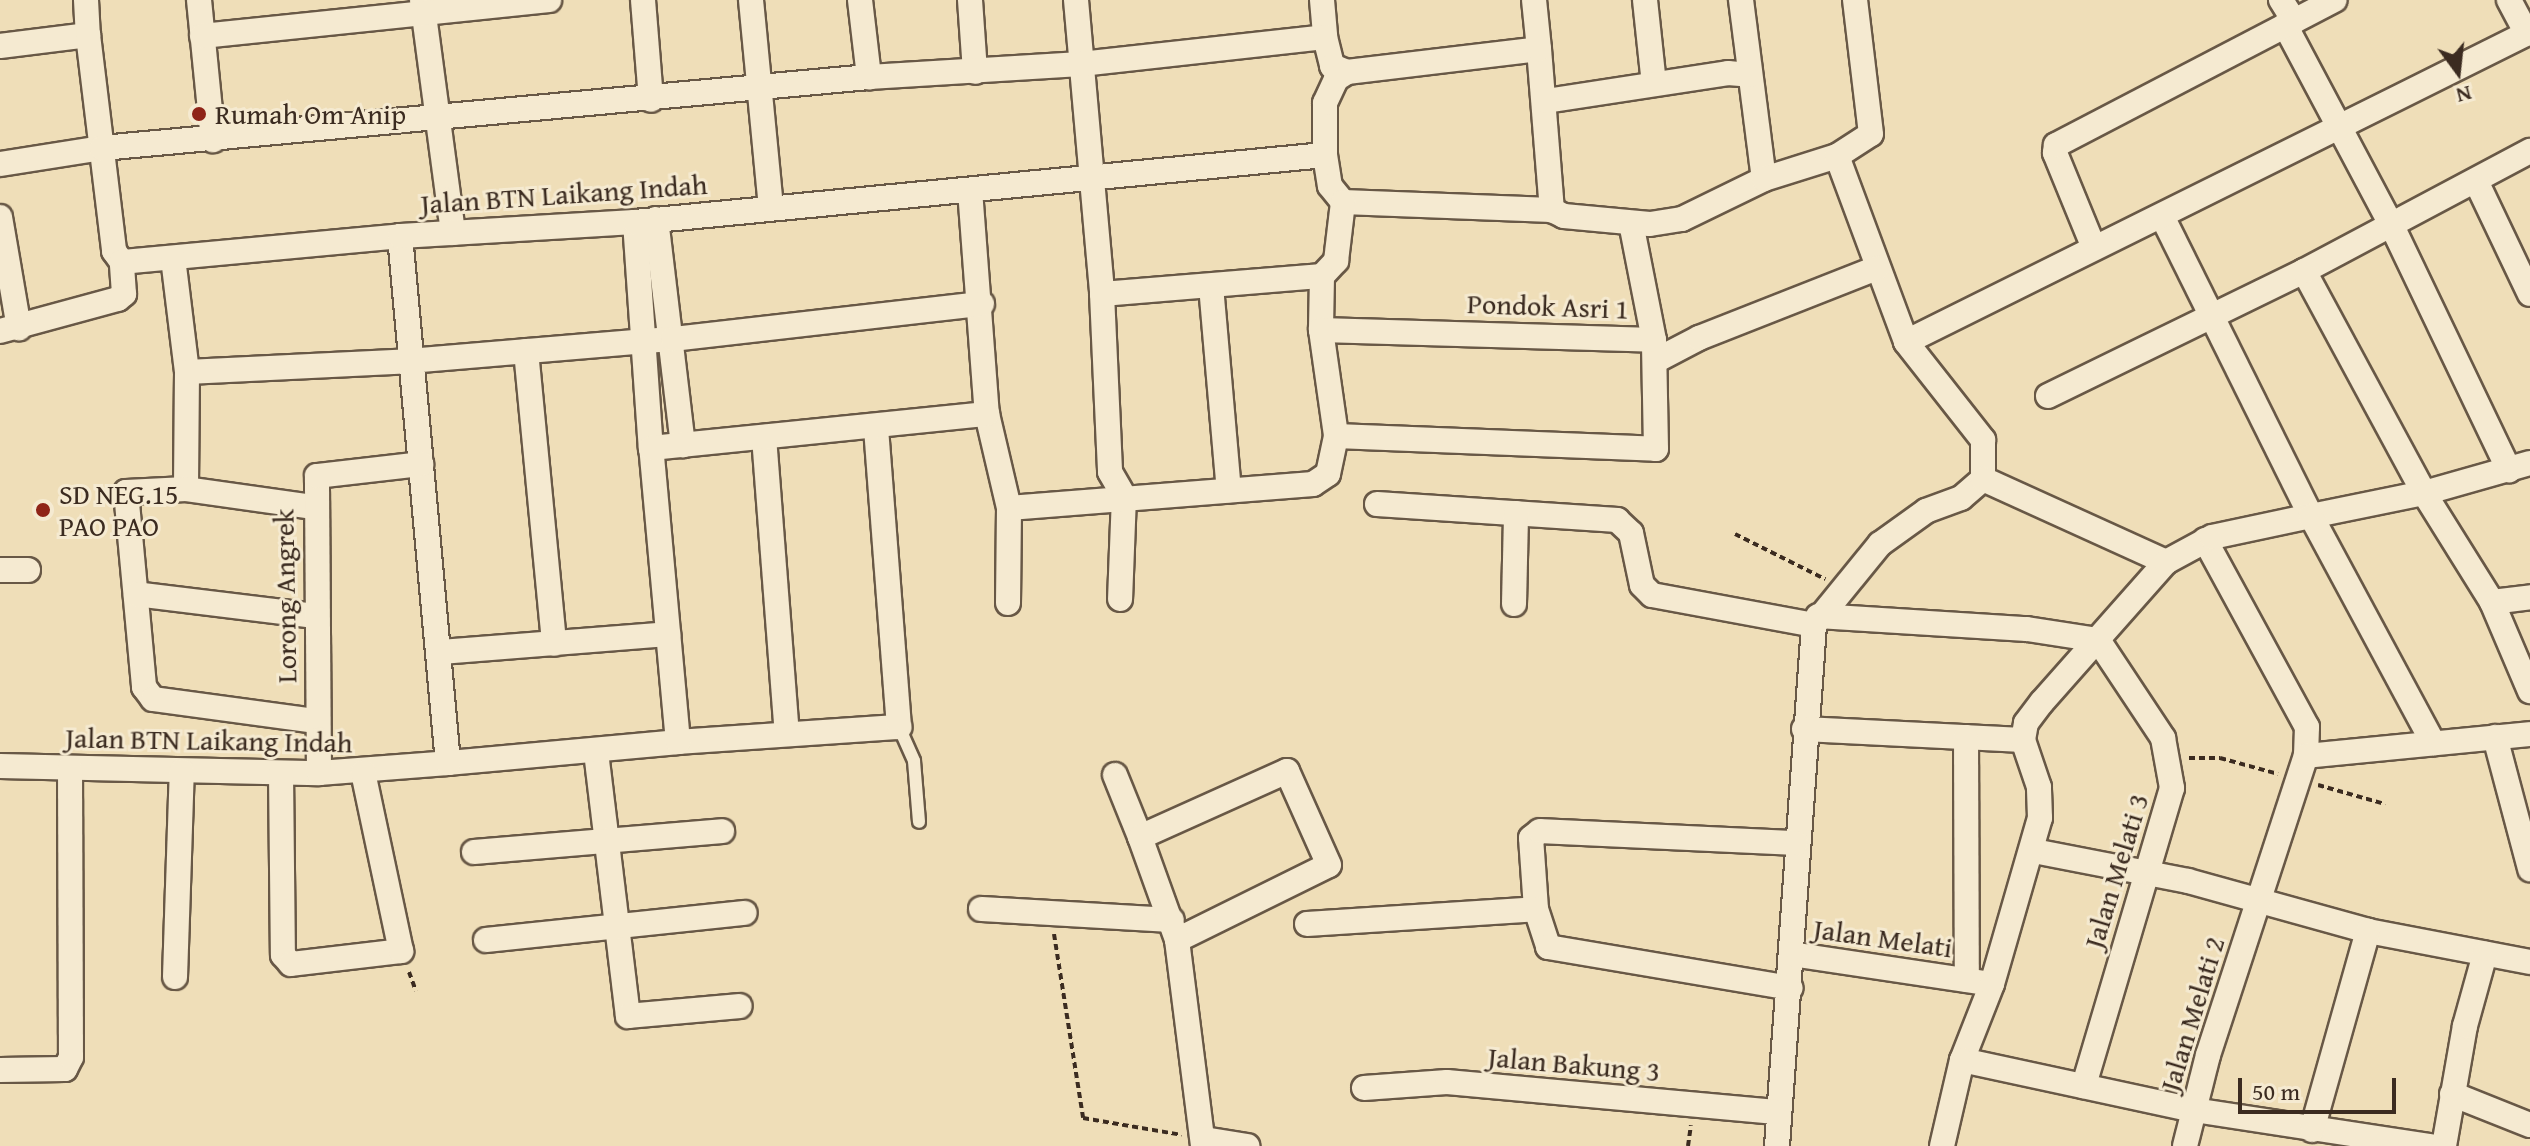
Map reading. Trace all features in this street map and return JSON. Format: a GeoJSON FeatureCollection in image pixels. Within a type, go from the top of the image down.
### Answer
{"type":"FeatureCollection","features":[{"type":"Feature","properties":{"kind":"street"},"geometry":{"type":"LineString","coordinates":[[0,217],[10,329],[118,299],[124,294],[122,262],[114,251],[86,0]]}},
{"type":"Feature","properties":{"kind":"street"},"geometry":{"type":"LineString","coordinates":[[199,0],[213,140]]}},
{"type":"Feature","properties":{"kind":"street"},"geometry":{"type":"LineString","coordinates":[[202,36],[422,6],[549,0]]}},
{"type":"Feature","properties":{"kind":"street"},"geometry":{"type":"LineString","coordinates":[[643,0],[651,100]]}},
{"type":"Feature","properties":{"kind":"street"},"geometry":{"type":"LineString","coordinates":[[751,0],[771,206]]}},
{"type":"Feature","properties":{"kind":"street"},"geometry":{"type":"LineString","coordinates":[[860,0],[869,77]]}},
{"type":"Feature","properties":{"kind":"street"},"geometry":{"type":"LineString","coordinates":[[970,0],[975,72]]}},
{"type":"Feature","properties":{"kind":"street"},"geometry":{"type":"LineString","coordinates":[[1076,0],[1102,294],[1110,472],[1124,496],[1120,599]]}},
{"type":"Feature","properties":{"kind":"street"},"geometry":{"type":"LineString","coordinates":[[1322,0],[1325,37],[1332,66],[1347,72],[1539,49]]}},
{"type":"Feature","properties":{"kind":"street"},"geometry":{"type":"LineString","coordinates":[[1534,0],[1546,101],[1552,210]]}},
{"type":"Feature","properties":{"kind":"street"},"geometry":{"type":"LineString","coordinates":[[1645,0],[1654,84]]}},
{"type":"Feature","properties":{"kind":"street"},"geometry":{"type":"LineString","coordinates":[[1741,0],[1764,179]]}},
{"type":"Feature","properties":{"kind":"street"},"geometry":{"type":"LineString","coordinates":[[1343,202],[1552,210],[1631,223],[1682,219],[1764,179],[1837,156],[1871,134],[1855,0]]}},
{"type":"Feature","properties":{"kind":"street"},"geometry":{"type":"LineString","coordinates":[[1942,1146],[1962,1060],[1992,984],[2034,851],[2039,787],[2023,740],[2026,723],[2042,702],[2166,562],[2205,540],[2424,493],[2520,466],[2392,226],[2281,0]]}},
{"type":"Feature","properties":{"kind":"street"},"geometry":{"type":"LineString","coordinates":[[2094,248],[2055,153],[2056,145],[2335,0]]}},
{"type":"Feature","properties":{"kind":"street"},"geometry":{"type":"LineString","coordinates":[[1906,342],[2343,129],[2528,33],[2509,0]]}},
{"type":"Feature","properties":{"kind":"street"},"geometry":{"type":"LineString","coordinates":[[422,6],[441,118],[453,233]]}},
{"type":"Feature","properties":{"kind":"street"},"geometry":{"type":"LineString","coordinates":[[0,46],[88,35]]}},
{"type":"Feature","properties":{"kind":"street"},"geometry":{"type":"LineString","coordinates":[[0,164],[102,148],[651,100],[869,77],[1081,64],[1325,37]]}},
{"type":"Feature","properties":{"kind":"street"},"geometry":{"type":"LineString","coordinates":[[1102,294],[1322,276],[1336,261],[1343,202],[1330,186],[1325,155],[1327,95],[1347,72]]}},
{"type":"Feature","properties":{"kind":"street"},"geometry":{"type":"LineString","coordinates":[[1546,101],[1728,73],[1750,75]]}},
{"type":"Feature","properties":{"kind":"street"},"geometry":{"type":"LineString","coordinates":[[2048,396],[2304,271],[2530,151]]}},
{"type":"Feature","properties":{"kind":"street","name":"Jalan BTN Laikang Indah"},"geometry":{"type":"LineString","coordinates":[[0,766],[319,773],[363,772],[448,763],[400,236],[646,220],[1325,155]]}},
{"type":"Feature","properties":{"kind":"street"},"geometry":{"type":"LineString","coordinates":[[1777,1146],[1791,988],[1804,729],[1816,621],[1842,588],[1903,525],[1961,498],[1983,479],[1985,455],[1977,429],[1906,342],[1837,156]]}},
{"type":"Feature","properties":{"kind":"street"},"geometry":{"type":"LineString","coordinates":[[2476,181],[2530,294]]}},
{"type":"Feature","properties":{"kind":"street"},"geometry":{"type":"LineString","coordinates":[[970,190],[982,304],[987,414],[1009,508],[1008,603]]}},
{"type":"Feature","properties":{"kind":"street"},"geometry":{"type":"LineString","coordinates":[[2162,216],[2311,516],[2433,743]]}},
{"type":"Feature","properties":{"kind":"street"},"geometry":{"type":"LineString","coordinates":[[646,220],[673,339],[683,445]]}},
{"type":"Feature","properties":{"kind":"street"},"geometry":{"type":"LineString","coordinates":[[646,220],[643,341],[678,742]]}},
{"type":"Feature","properties":{"kind":"street","name":"Pondok Asri 1"},"geometry":{"type":"LineString","coordinates":[[1321,330],[1655,350],[1631,223]]}},
{"type":"Feature","properties":{"kind":"street"},"geometry":{"type":"LineString","coordinates":[[122,262],[400,236]]}},
{"type":"Feature","properties":{"kind":"street"},"geometry":{"type":"LineString","coordinates":[[173,258],[187,372],[186,489]]}},
{"type":"Feature","properties":{"kind":"street"},"geometry":{"type":"LineString","coordinates":[[1336,436],[1656,449],[1655,350],[1699,338],[1877,268]]}},
{"type":"Feature","properties":{"kind":"street"},"geometry":{"type":"LineString","coordinates":[[2304,271],[2424,493],[2492,602],[2530,691]]}},
{"type":"Feature","properties":{"kind":"street"},"geometry":{"type":"LineString","coordinates":[[1009,508],[1322,480],[1336,436],[1321,330],[1322,276]]}},
{"type":"Feature","properties":{"kind":"street"},"geometry":{"type":"LineString","coordinates":[[1211,286],[1229,490]]}},
{"type":"Feature","properties":{"kind":"street"},"geometry":{"type":"LineString","coordinates":[[187,372],[409,361],[673,339],[982,304]]}},
{"type":"Feature","properties":{"kind":"street"},"geometry":{"type":"LineString","coordinates":[[526,351],[554,644]]}},
{"type":"Feature","properties":{"kind":"street"},"geometry":{"type":"LineString","coordinates":[[651,448],[876,429],[987,414]]}},
{"type":"Feature","properties":{"kind":"street"},"geometry":{"type":"LineString","coordinates":[[448,763],[787,733],[899,727],[876,429]]}},
{"type":"Feature","properties":{"kind":"street"},"geometry":{"type":"LineString","coordinates":[[764,437],[787,733]]}},
{"type":"Feature","properties":{"kind":"street","name":"Lorong Angrek"},"geometry":{"type":"LineString","coordinates":[[319,773],[313,507],[320,472],[421,464]]}},
{"type":"Feature","properties":{"kind":"street"},"geometry":{"type":"LineString","coordinates":[[1983,479],[2166,562]]}},
{"type":"Feature","properties":{"kind":"street"},"geometry":{"type":"LineString","coordinates":[[313,507],[186,489],[127,489],[148,696],[316,721]]}},
{"type":"Feature","properties":{"kind":"street"},"geometry":{"type":"LineString","coordinates":[[1377,504],[1617,520],[1631,533],[1642,585],[1652,595],[1816,621],[2027,629],[2098,640]]}},
{"type":"Feature","properties":{"kind":"street"},"geometry":{"type":"LineString","coordinates":[[1514,604],[1516,513]]}},
{"type":"Feature","properties":{"kind":"street"},"geometry":{"type":"LineString","coordinates":[[2205,540],[2307,727],[2306,756],[2530,734]]}},
{"type":"Feature","properties":{"kind":"street"},"geometry":{"type":"LineString","coordinates":[[0,570],[28,570]]}},
{"type":"Feature","properties":{"kind":"street"},"geometry":{"type":"LineString","coordinates":[[136,594],[316,616]]}},
{"type":"Feature","properties":{"kind":"street"},"geometry":{"type":"LineString","coordinates":[[2492,602],[2530,597]]}},
{"type":"Feature","properties":{"kind":"street"},"geometry":{"type":"LineString","coordinates":[[440,652],[668,634]]}},
{"type":"Feature","properties":{"kind":"street","name":"Jalan Melati 3"},"geometry":{"type":"LineString","coordinates":[[2084,1086],[2172,788],[2163,738],[2098,640]]}},
{"type":"Feature","properties":{"kind":"street"},"geometry":{"type":"LineString","coordinates":[[1804,729],[2023,740]]}},
{"type":"Feature","properties":{"kind":"street"},"geometry":{"type":"LineString","coordinates":[[1966,737],[1967,980]]}},
{"type":"Feature","properties":{"kind":"street"},"geometry":{"type":"LineString","coordinates":[[2495,737],[2530,869]]}},
{"type":"Feature","properties":{"kind":"street"},"geometry":{"type":"LineString","coordinates":[[596,752],[628,1016],[740,1006]]}},
{"type":"Feature","properties":{"kind":"street","name":"Jalan Melati 2"},"geometry":{"type":"LineString","coordinates":[[2185,1146],[2306,756]]}},
{"type":"Feature","properties":{"kind":"street"},"geometry":{"type":"LineString","coordinates":[[0,1070],[65,1069],[71,1057],[70,768]]}},
{"type":"Feature","properties":{"kind":"street"},"geometry":{"type":"LineString","coordinates":[[981,909],[1050,913],[1175,930],[1326,868],[1329,859],[1291,776],[1281,770],[1140,837]]}},
{"type":"Feature","properties":{"kind":"street"},"geometry":{"type":"LineString","coordinates":[[175,977],[182,771]]}},
{"type":"Feature","properties":{"kind":"street"},"geometry":{"type":"LineString","coordinates":[[281,773],[283,955],[291,964],[401,951],[363,772]]}},
{"type":"Feature","properties":{"kind":"street"},"geometry":{"type":"LineString","coordinates":[[1115,775],[1175,930],[1204,1142],[1247,1146]]}},
{"type":"Feature","properties":{"kind":"street"},"geometry":{"type":"LineString","coordinates":[[474,852],[722,831]]}},
{"type":"Feature","properties":{"kind":"street"},"geometry":{"type":"LineString","coordinates":[[1791,988],[1548,947],[1536,909],[1531,838],[1540,831],[1796,843]]}},
{"type":"Feature","properties":{"kind":"street"},"geometry":{"type":"LineString","coordinates":[[2034,851],[2147,873],[2368,931],[2530,962]]}},
{"type":"Feature","properties":{"kind":"street"},"geometry":{"type":"LineString","coordinates":[[1307,924],[1536,909]]}},
{"type":"Feature","properties":{"kind":"street"},"geometry":{"type":"LineString","coordinates":[[486,940],[745,913]]}},
{"type":"Feature","properties":{"kind":"street"},"geometry":{"type":"LineString","coordinates":[[2312,1130],[2368,931]]}},
{"type":"Feature","properties":{"kind":"street","name":"Jalan Melati"},"geometry":{"type":"LineString","coordinates":[[1791,954],[1992,984]]}},
{"type":"Feature","properties":{"kind":"street"},"geometry":{"type":"LineString","coordinates":[[2444,1146],[2452,1094],[2485,954]]}},
{"type":"Feature","properties":{"kind":"street"},"geometry":{"type":"LineString","coordinates":[[1962,1060],[2194,1110],[2430,1146]]}},
{"type":"Feature","properties":{"kind":"street","name":"Jalan Bakung 3"},"geometry":{"type":"LineString","coordinates":[[1364,1088],[1447,1082],[1779,1112]]}},
{"type":"Feature","properties":{"kind":"street"},"geometry":{"type":"LineString","coordinates":[[2452,1094],[2530,1125]]}},
{"type":"Feature","properties":{"kind":"lane"},"geometry":{"type":"LineString","coordinates":[[899,727],[914,761],[919,822]]}},
{"type":"Feature","properties":{"kind":"path"},"geometry":{"type":"LineString","coordinates":[[1735,534],[1842,588]]}},
{"type":"Feature","properties":{"kind":"path"},"geometry":{"type":"LineString","coordinates":[[1050,913],[1083,1118],[1204,1142]]}},
{"type":"Feature","properties":{"kind":"place","name":"Rumah Om Anip"},"geometry":{"type":"Point","coordinates":[199,114]}},
{"type":"Feature","properties":{"kind":"place","name":"SD NEG.15 PAO PAO"},"geometry":{"type":"Point","coordinates":[43,510]}}]}
